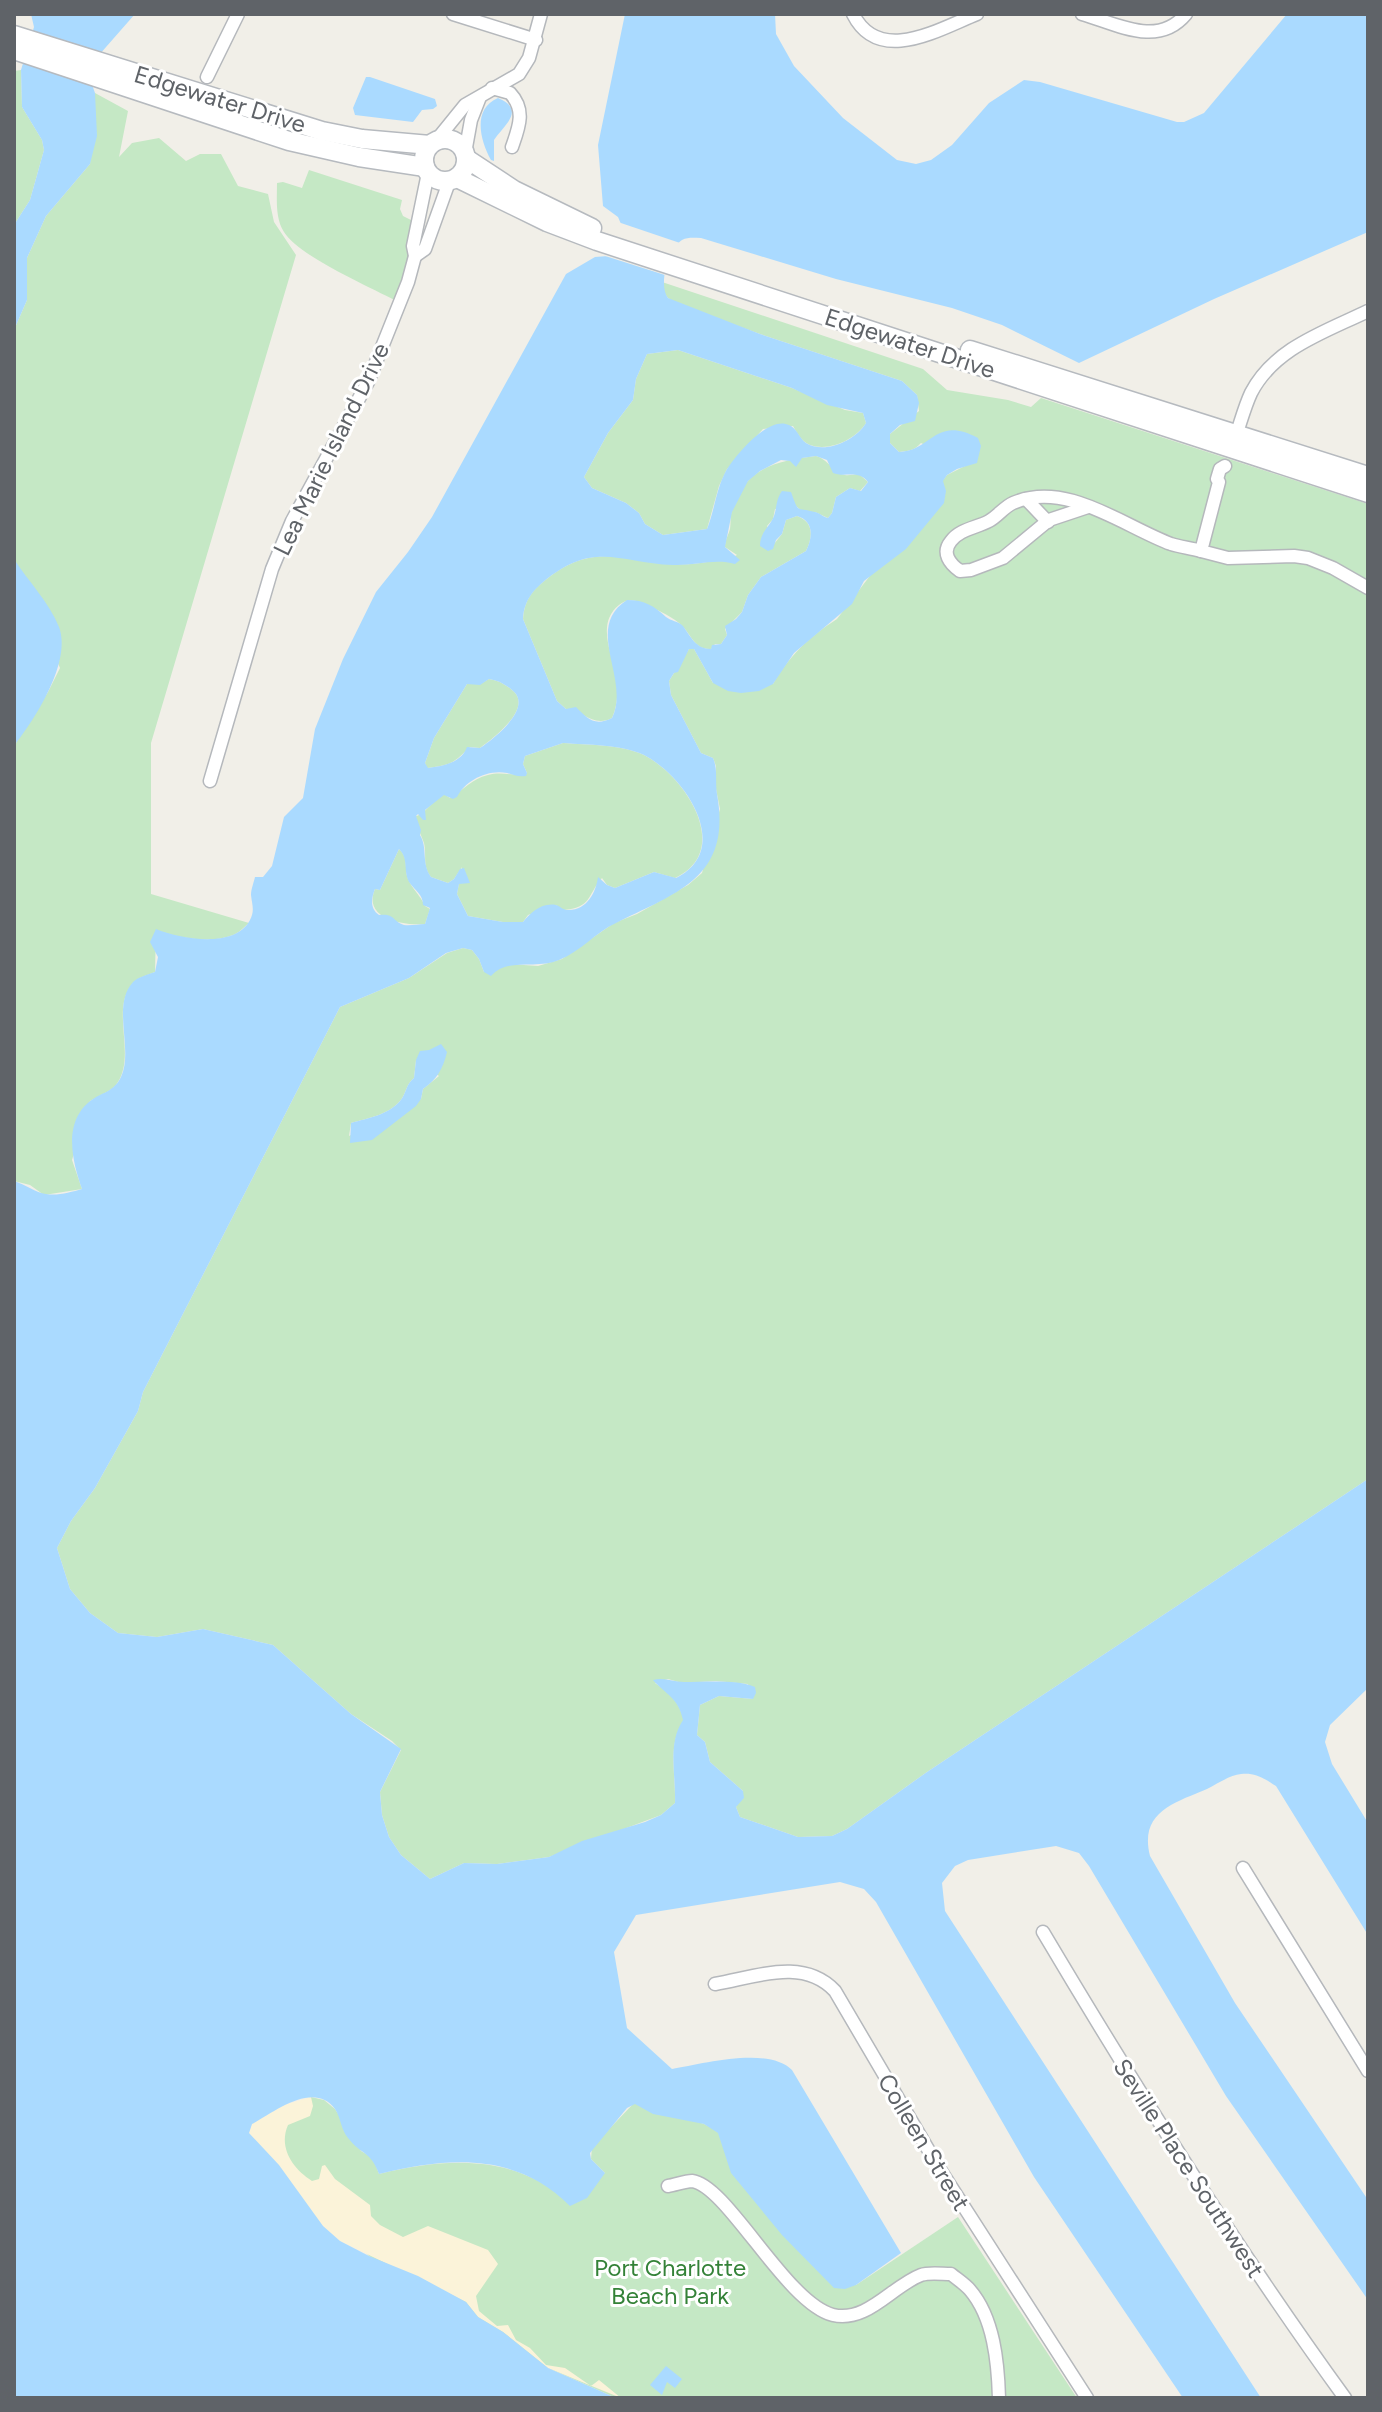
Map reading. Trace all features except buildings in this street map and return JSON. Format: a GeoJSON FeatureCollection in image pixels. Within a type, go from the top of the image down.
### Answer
{"type":"FeatureCollection","features":[{"type":"Feature","properties":{"kind":"street"},"geometry":{"type":"LineString","coordinates":[[207,77],[238,14]]}},
{"type":"Feature","properties":{"kind":"street"},"geometry":{"type":"LineString","coordinates":[[453,14],[536,40]]}},
{"type":"Feature","properties":{"kind":"street"},"geometry":{"type":"LineString","coordinates":[[480,97],[474,108],[464,171],[453,180],[438,180],[426,170],[424,155],[465,105],[519,74],[536,40],[541,14]]}},
{"type":"Feature","properties":{"kind":"street"},"geometry":{"type":"LineString","coordinates":[[853,14],[864,29],[875,37],[901,42],[977,14]]}},
{"type":"Feature","properties":{"kind":"street"},"geometry":{"type":"LineString","coordinates":[[1082,14],[1121,20],[1145,33],[1170,29],[1186,14]]}},
{"type":"Feature","properties":{"kind":"street","name":"Edgewater Drive"},"geometry":{"type":"LineString","coordinates":[[17,43],[106,72],[289,141],[426,170]]}},
{"type":"Feature","properties":{"kind":"street","name":"Edgewater Drive"},"geometry":{"type":"LineString","coordinates":[[106,72],[322,131],[362,139],[432,143]]}},
{"type":"Feature","properties":{"kind":"street"},"geometry":{"type":"LineString","coordinates":[[492,88],[510,93],[520,107],[520,126],[512,147]]}},
{"type":"Feature","properties":{"kind":"street"},"geometry":{"type":"LineString","coordinates":[[432,143],[453,141],[466,156]]}},
{"type":"Feature","properties":{"kind":"street","name":"Edgewater Drive"},"geometry":{"type":"LineString","coordinates":[[466,156],[514,190],[597,236]]}},
{"type":"Feature","properties":{"kind":"street","name":"Lea Marie Island Drive"},"geometry":{"type":"LineString","coordinates":[[210,781],[272,569],[292,521],[368,382],[408,282],[415,256],[413,246],[426,170]]}},
{"type":"Feature","properties":{"kind":"street","name":"Edgewater Drive"},"geometry":{"type":"LineString","coordinates":[[453,180],[547,222],[690,266],[1368,493]]}},
{"type":"Feature","properties":{"kind":"street","name":"Lea Marie Island Drive"},"geometry":{"type":"LineString","coordinates":[[415,256],[425,249],[453,180]]}},
{"type":"Feature","properties":{"kind":"street"},"geometry":{"type":"LineString","coordinates":[[1201,551],[1220,469],[1231,449],[1251,394],[1274,362],[1296,346],[1368,311]]}},
{"type":"Feature","properties":{"kind":"street","name":"Edgewater Drive"},"geometry":{"type":"LineString","coordinates":[[1231,449],[1368,476]]}},
{"type":"Feature","properties":{"kind":"street"},"geometry":{"type":"LineString","coordinates":[[1088,507],[1048,522],[1003,558],[960,571],[950,564],[946,553],[949,542],[964,531],[990,521],[1011,503],[1034,497],[1060,498],[1088,507],[1172,544],[1228,558],[1308,558],[1368,588]]}},
{"type":"Feature","properties":{"kind":"street"},"geometry":{"type":"LineString","coordinates":[[1026,499],[1048,522]]}},
{"type":"Feature","properties":{"kind":"street"},"geometry":{"type":"LineString","coordinates":[[1243,1868],[1368,2071]]}},
{"type":"Feature","properties":{"kind":"street","name":"Seville Place Southwest"},"geometry":{"type":"LineString","coordinates":[[1043,1932],[1204,2194],[1345,2398]]}},
{"type":"Feature","properties":{"kind":"street","name":"Colleen Street"},"geometry":{"type":"LineString","coordinates":[[715,1984],[802,1971],[826,1981],[835,1991],[939,2168],[1087,2398]]}},
{"type":"Feature","properties":{"kind":"street"},"geometry":{"type":"LineString","coordinates":[[668,2186],[692,2181],[711,2189],[786,2277],[813,2304],[829,2314],[843,2317],[864,2311],[922,2275],[951,2274],[971,2291],[984,2316],[996,2358],[999,2398]]}},
{"type":"Feature","properties":{"kind":"green space"},"geometry":{"type":"Polygon","coordinates":[[[21,70],[22,107],[42,140],[44,150],[30,200],[14,225],[14,71],[21,70]]]}},
{"type":"Feature","properties":{"kind":"green space"},"geometry":{"type":"Polygon","coordinates":[[[95,93],[128,111],[119,157],[132,143],[159,138],[186,161],[200,154],[221,154],[238,186],[268,194],[274,222],[296,255],[151,743],[151,894],[249,923],[235,934],[215,939],[184,937],[156,930],[155,972],[133,983],[123,1006],[125,1061],[122,1073],[116,1085],[90,1101],[72,1160],[82,1189],[44,1195],[30,1185],[14,1181],[14,746],[60,668],[14,559],[14,330],[27,300],[27,258],[46,216],[90,164],[95,93]]]}},
{"type":"Feature","properties":{"kind":"green space"},"geometry":{"type":"Polygon","coordinates":[[[309,170],[402,200],[400,209],[403,216],[415,222],[400,303],[321,262],[284,232],[278,215],[277,183],[302,188],[309,170]]]}},
{"type":"Feature","properties":{"kind":"green space"},"geometry":{"type":"Polygon","coordinates":[[[662,282],[923,369],[947,390],[1031,407],[1041,398],[1368,504],[1368,1479],[927,1772],[847,1829],[832,1836],[798,1837],[740,1817],[736,1807],[743,1791],[710,1762],[705,1742],[697,1735],[700,1705],[719,1696],[753,1699],[748,1684],[716,1681],[682,1683],[668,1679],[655,1683],[673,1698],[684,1720],[674,1749],[675,1803],[661,1815],[549,1857],[497,1864],[464,1863],[430,1879],[401,1855],[389,1837],[382,1815],[380,1792],[401,1750],[392,1741],[351,1714],[273,1645],[203,1629],[157,1637],[118,1633],[90,1613],[70,1589],[57,1548],[138,1411],[143,1392],[340,1007],[409,978],[447,953],[463,948],[472,950],[484,972],[509,964],[538,966],[562,959],[614,923],[637,914],[688,885],[702,873],[720,809],[715,784],[716,766],[713,758],[701,753],[671,695],[669,681],[689,649],[694,649],[713,683],[773,684],[800,648],[837,619],[947,475],[967,465],[921,443],[912,450],[899,452],[890,443],[890,434],[919,411],[917,395],[902,381],[680,305],[662,290],[662,282]],[[416,1060],[414,1078],[400,1101],[384,1113],[351,1123],[349,1136],[421,1099],[423,1089],[439,1076],[416,1060]]]}},
{"type":"Feature","properties":{"kind":"green space"},"geometry":{"type":"Polygon","coordinates":[[[678,350],[792,388],[845,410],[863,413],[866,423],[849,439],[826,447],[807,444],[793,426],[763,429],[727,469],[707,529],[663,535],[645,524],[639,513],[626,503],[592,488],[584,477],[608,433],[633,400],[636,379],[647,354],[678,350]]]}},
{"type":"Feature","properties":{"kind":"green space"},"geometry":{"type":"Polygon","coordinates":[[[816,456],[841,474],[859,474],[868,482],[860,491],[850,488],[836,497],[828,518],[815,512],[803,512],[796,506],[775,509],[773,519],[767,526],[774,544],[782,534],[786,520],[797,516],[809,526],[811,535],[806,551],[761,577],[748,595],[742,612],[725,629],[727,635],[721,644],[715,644],[711,649],[700,647],[671,617],[639,602],[624,602],[612,613],[608,622],[608,642],[617,687],[612,718],[594,720],[566,709],[557,701],[523,619],[527,601],[538,586],[569,565],[588,558],[607,556],[684,564],[733,557],[737,555],[725,547],[732,510],[745,484],[754,475],[776,464],[816,456]]]}},
{"type":"Feature","properties":{"kind":"green space"},"geometry":{"type":"Polygon","coordinates":[[[489,679],[507,686],[518,697],[518,705],[510,721],[480,748],[470,747],[452,762],[427,768],[425,763],[434,738],[467,684],[480,684],[489,679]]]}},
{"type":"Feature","properties":{"kind":"green space"},"geometry":{"type":"Polygon","coordinates":[[[563,743],[635,751],[660,765],[687,796],[697,814],[702,832],[701,850],[692,866],[675,878],[654,872],[615,888],[607,885],[602,878],[588,900],[572,909],[563,910],[556,905],[528,915],[523,922],[468,916],[457,894],[462,867],[448,883],[431,877],[416,816],[444,794],[450,798],[482,777],[527,773],[523,764],[525,756],[563,743]]]}},
{"type":"Feature","properties":{"kind":"green space"},"geometry":{"type":"Polygon","coordinates":[[[399,849],[404,856],[410,883],[430,909],[425,924],[397,922],[380,914],[374,907],[375,889],[380,890],[399,849]]]}},
{"type":"Feature","properties":{"kind":"green space","name":"Port Charlotte Beach Park"},"geometry":{"type":"Polygon","coordinates":[[[311,2097],[324,2100],[335,2109],[361,2151],[373,2158],[379,2174],[425,2165],[471,2163],[515,2171],[556,2192],[605,2173],[591,2159],[592,2147],[635,2102],[704,2124],[722,2133],[856,2285],[958,2217],[1077,2398],[616,2398],[548,2368],[369,2256],[252,2124],[311,2097]]]}},
{"type":"Feature","properties":{"kind":"sand"},"geometry":{"type":"Polygon","coordinates":[[[311,2097],[313,2106],[310,2116],[288,2125],[285,2134],[286,2150],[293,2164],[312,2181],[319,2179],[325,2165],[335,2179],[370,2205],[371,2216],[380,2225],[403,2237],[428,2226],[488,2250],[498,2264],[476,2296],[479,2311],[497,2326],[508,2325],[516,2340],[530,2348],[546,2365],[565,2368],[590,2385],[548,2368],[503,2332],[478,2317],[466,2302],[340,2241],[323,2226],[249,2134],[252,2124],[284,2105],[311,2097]]]}},
{"type":"Feature","properties":{"kind":"sand"},"geometry":{"type":"Polygon","coordinates":[[[599,2380],[621,2398],[591,2386],[599,2380]]]}},
{"type":"Feature","properties":{"kind":"water"},"geometry":{"type":"Polygon","coordinates":[[[31,14],[135,14],[99,55],[89,76],[95,93],[97,136],[90,164],[46,216],[27,258],[27,300],[14,330],[14,225],[30,200],[44,150],[42,140],[22,107],[21,70],[34,27],[31,14]]]}},
{"type":"Feature","properties":{"kind":"water"},"geometry":{"type":"Polygon","coordinates":[[[625,14],[775,14],[776,34],[794,66],[843,118],[897,160],[916,164],[931,160],[952,145],[989,103],[1024,80],[1184,122],[1204,113],[1287,14],[1368,14],[1368,232],[1214,299],[1079,363],[1002,325],[952,308],[836,279],[701,238],[687,238],[677,245],[664,276],[668,298],[760,334],[902,381],[917,395],[919,403],[915,421],[900,425],[890,434],[890,443],[899,452],[919,446],[943,432],[964,432],[978,438],[981,446],[977,463],[947,475],[943,481],[946,491],[944,503],[906,549],[864,581],[852,604],[794,653],[773,684],[759,691],[728,691],[713,683],[694,649],[689,649],[678,672],[669,681],[671,695],[701,753],[713,758],[720,822],[716,845],[708,863],[695,878],[660,901],[609,927],[559,960],[513,965],[491,976],[484,972],[472,950],[463,948],[446,953],[409,978],[340,1007],[143,1392],[138,1411],[57,1548],[70,1589],[90,1613],[118,1633],[157,1637],[203,1629],[273,1645],[351,1714],[401,1749],[380,1792],[382,1815],[389,1837],[401,1855],[430,1879],[464,1863],[497,1864],[549,1857],[582,1841],[645,1822],[661,1815],[675,1803],[674,1749],[683,1720],[675,1701],[653,1680],[657,1679],[730,1682],[755,1687],[753,1699],[719,1696],[700,1705],[697,1735],[705,1742],[710,1762],[743,1791],[744,1798],[736,1807],[740,1817],[798,1837],[832,1836],[847,1829],[927,1772],[1368,1479],[1368,1688],[1330,1725],[1325,1742],[1332,1764],[1368,1823],[1368,1935],[1276,1786],[1260,1777],[1251,1774],[1232,1776],[1172,1805],[1154,1819],[1148,1841],[1150,1856],[1235,2003],[1368,2200],[1368,2300],[1226,2096],[1079,1853],[1056,1846],[968,1860],[955,1866],[942,1883],[945,1911],[1261,2398],[1183,2398],[1034,2177],[876,1902],[864,1889],[840,1882],[636,1915],[614,1952],[627,2028],[672,2069],[751,2058],[781,2063],[792,2070],[901,2253],[856,2285],[845,2289],[834,2288],[782,2235],[731,2173],[718,2133],[704,2124],[653,2114],[635,2104],[627,2108],[590,2153],[591,2159],[605,2173],[587,2198],[570,2206],[549,2188],[527,2176],[480,2163],[431,2164],[379,2174],[369,2157],[346,2135],[335,2109],[316,2097],[305,2098],[282,2106],[252,2124],[249,2133],[279,2165],[323,2226],[340,2241],[418,2276],[466,2302],[478,2317],[503,2332],[548,2368],[616,2398],[14,2398],[14,1181],[46,1194],[82,1189],[73,1154],[73,1129],[83,1108],[112,1088],[121,1077],[125,1054],[124,1003],[133,982],[155,972],[158,957],[150,942],[156,929],[193,938],[220,938],[243,929],[250,920],[255,877],[263,877],[272,866],[284,817],[303,798],[315,729],[343,659],[376,592],[432,517],[566,274],[595,257],[608,256],[621,224],[618,217],[603,206],[598,145],[625,14]],[[678,350],[647,354],[636,379],[633,400],[608,433],[584,477],[592,488],[626,503],[639,513],[645,524],[663,535],[707,529],[727,469],[754,438],[772,426],[781,423],[789,425],[806,443],[822,447],[848,440],[866,423],[863,413],[827,405],[792,388],[678,350]],[[816,456],[802,458],[796,467],[790,461],[781,460],[748,481],[732,512],[725,547],[740,560],[735,564],[673,565],[595,557],[565,567],[538,586],[528,601],[523,619],[557,701],[566,709],[576,707],[587,718],[596,721],[612,718],[616,687],[608,639],[609,625],[615,612],[627,600],[649,604],[681,624],[701,647],[711,649],[712,645],[721,644],[727,635],[725,626],[742,612],[748,595],[761,577],[806,551],[808,546],[811,535],[809,526],[797,516],[786,520],[773,549],[768,551],[760,546],[761,537],[774,516],[782,491],[791,492],[799,508],[828,518],[836,497],[850,488],[861,491],[868,482],[860,476],[833,473],[827,460],[816,456]],[[489,679],[480,685],[467,684],[434,738],[425,763],[428,768],[456,760],[467,747],[480,748],[510,722],[518,705],[518,697],[498,681],[489,679]],[[563,743],[525,756],[526,776],[499,772],[484,775],[465,786],[453,799],[444,795],[425,810],[426,820],[418,814],[416,816],[431,877],[448,883],[464,868],[470,883],[459,884],[457,894],[468,916],[523,922],[546,905],[567,910],[585,904],[593,894],[598,877],[615,888],[654,872],[676,878],[693,865],[701,850],[702,832],[697,814],[674,779],[644,755],[614,747],[563,743]],[[399,849],[380,890],[375,889],[372,904],[379,915],[391,916],[404,925],[425,924],[430,908],[423,905],[420,895],[409,882],[404,857],[399,849]]]}},
{"type":"Feature","properties":{"kind":"water"},"geometry":{"type":"Polygon","coordinates":[[[366,77],[435,99],[437,106],[422,110],[413,122],[355,115],[353,108],[366,77]]]}},
{"type":"Feature","properties":{"kind":"water"},"geometry":{"type":"Polygon","coordinates":[[[498,98],[507,103],[512,113],[494,140],[494,161],[484,143],[481,117],[490,103],[498,98]]]}},
{"type":"Feature","properties":{"kind":"water"},"geometry":{"type":"Polygon","coordinates":[[[14,559],[50,609],[62,641],[56,673],[49,690],[14,746],[14,559]]]}},
{"type":"Feature","properties":{"kind":"water"},"geometry":{"type":"Polygon","coordinates":[[[441,1044],[447,1052],[444,1064],[423,1089],[416,1106],[372,1140],[350,1143],[351,1123],[395,1106],[414,1078],[420,1051],[441,1044]]]}},
{"type":"Feature","properties":{"kind":"water"},"geometry":{"type":"Polygon","coordinates":[[[666,2366],[682,2379],[675,2388],[667,2382],[662,2395],[650,2385],[666,2366]]]}},
{"type":"Feature","properties":{"kind":"pier"},"geometry":{"type":"Polygon","coordinates":[[[615,221],[683,244],[668,276],[599,254],[606,252],[612,244],[615,221]]]}}]}
